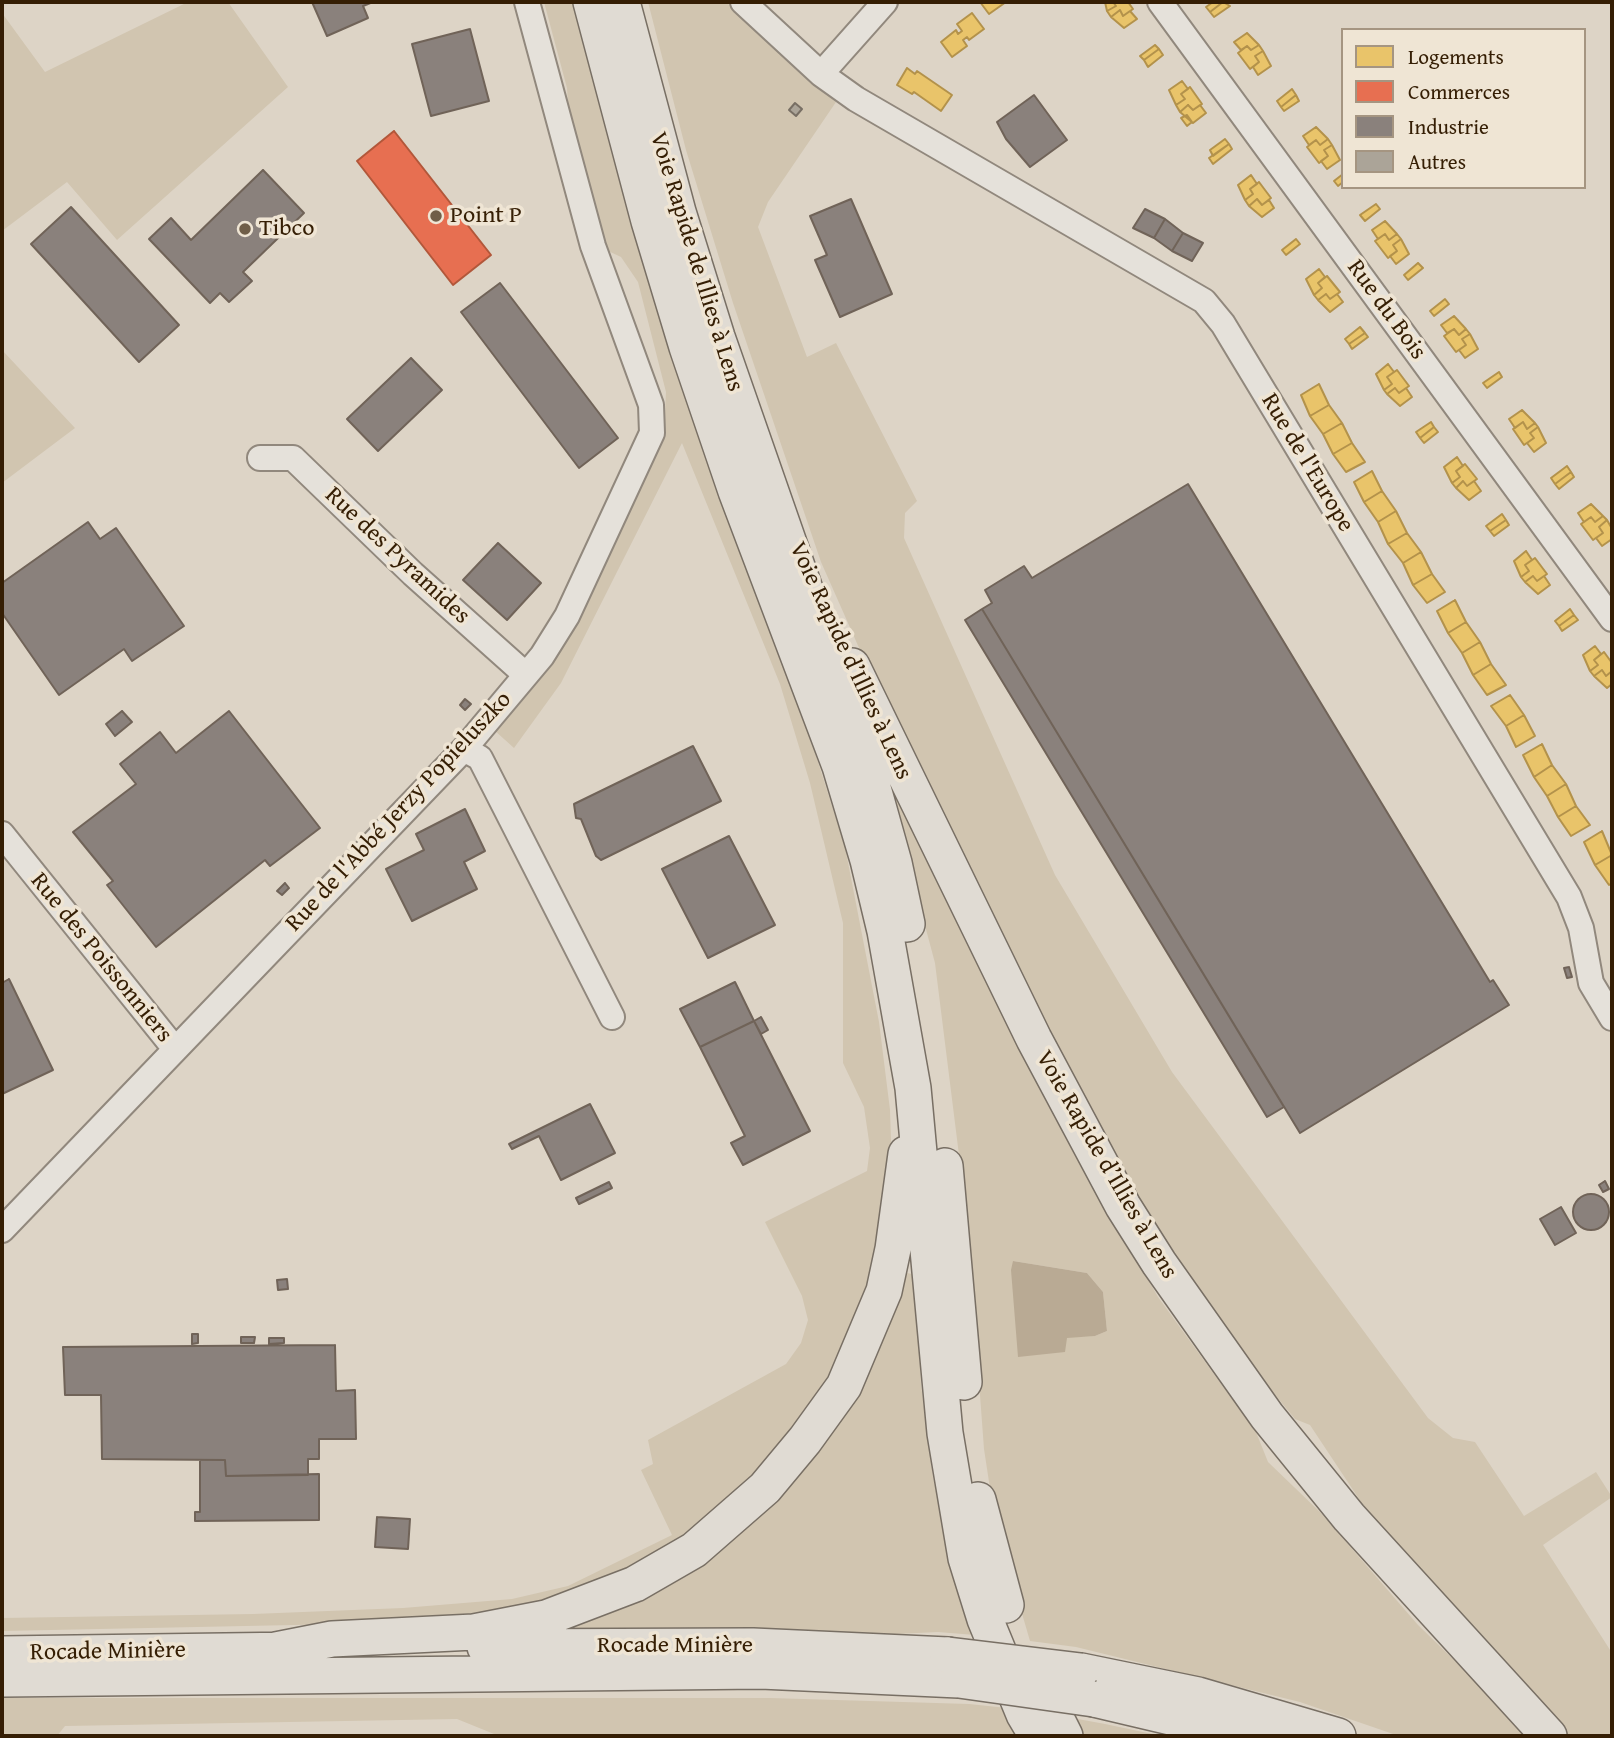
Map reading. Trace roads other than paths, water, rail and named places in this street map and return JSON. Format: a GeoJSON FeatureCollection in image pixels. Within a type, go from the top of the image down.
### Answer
{"type":"FeatureCollection","features":[{"type":"Feature","properties":{"kind":"highway"},"geometry":{"type":"LineString","coordinates":[[591,2],[646,208],[684,334],[736,491],[840,766],[868,860],[888,943],[913,1088],[944,1419],[966,1558],[985,1619],[1024,1714],[1037,1736]]}},
{"type":"Feature","properties":{"kind":"highway","name":"Voie Rapide de Illies à Lens"},"geometry":{"type":"LineString","coordinates":[[622,2],[697,275],[779,520],[868,770],[894,863],[918,976],[939,1111],[970,1452],[982,1520],[1017,1639],[1065,1736]]}},
{"type":"Feature","properties":{"kind":"highway","name":"Voie Rapide d’Illies à Lens"},"geometry":{"type":"LineString","coordinates":[[779,520],[805,555],[865,695],[1034,1039],[1123,1206],[1159,1263],[1267,1416],[1349,1517],[1549,1736]]}},
{"type":"Feature","properties":{"kind":"highway"},"geometry":{"type":"LineString","coordinates":[[276,1650],[332,1639],[474,1632],[557,1615],[635,1584],[694,1550],[734,1516],[788,1462],[825,1413],[844,1386],[868,1334],[884,1291],[893,1249],[913,1088]]}},
{"type":"Feature","properties":{"kind":"highway","name":"Rocade Minière"},"geometry":{"type":"LineString","coordinates":[[2,1654],[739,1646],[1198,1695],[1338,1736]]}},
{"type":"Feature","properties":{"kind":"highway","name":"Rocade Minière"},"geometry":{"type":"LineString","coordinates":[[2,1679],[953,1668]]}},
{"type":"Feature","properties":{"kind":"highway","name":"Rocade Minière"},"geometry":{"type":"LineString","coordinates":[[1087,1685],[1251,1736]]}},
{"type":"Feature","properties":{"kind":"street","name":"Rue de l'Abbé Jerzy Popieluszko"},"geometry":{"type":"LineString","coordinates":[[2,1230],[464,749],[542,656],[567,616],[652,433],[654,420],[651,405],[593,246],[527,2]]}},
{"type":"Feature","properties":{"kind":"street","name":"Rue de l'Europe"},"geometry":{"type":"LineString","coordinates":[[743,2],[821,74],[856,99],[1204,301],[1223,324],[1569,897],[1581,928],[1591,983],[1612,1018]]}},
{"type":"Feature","properties":{"kind":"street"},"geometry":{"type":"LineString","coordinates":[[821,74],[885,2]]}},
{"type":"Feature","properties":{"kind":"street","name":"Rue du Bois"},"geometry":{"type":"LineString","coordinates":[[1160,2],[1612,619]]}},
{"type":"Feature","properties":{"kind":"street","name":"Rue des Pyramides"},"geometry":{"type":"LineString","coordinates":[[260,458],[293,458],[413,575],[526,675]]}},
{"type":"Feature","properties":{"kind":"street"},"geometry":{"type":"LineString","coordinates":[[464,749],[480,758],[611,1017]]}},
{"type":"Feature","properties":{"kind":"street","name":"Rue des Poissonniers"},"geometry":{"type":"LineString","coordinates":[[2,834],[175,1049]]}},
{"type":"Feature","properties":{"kind":"place","name":"Point P"},"geometry":{"type":"Point","coordinates":[436,216]}},
{"type":"Feature","properties":{"kind":"place","name":"Tibco"},"geometry":{"type":"Point","coordinates":[245,229]}}]}
